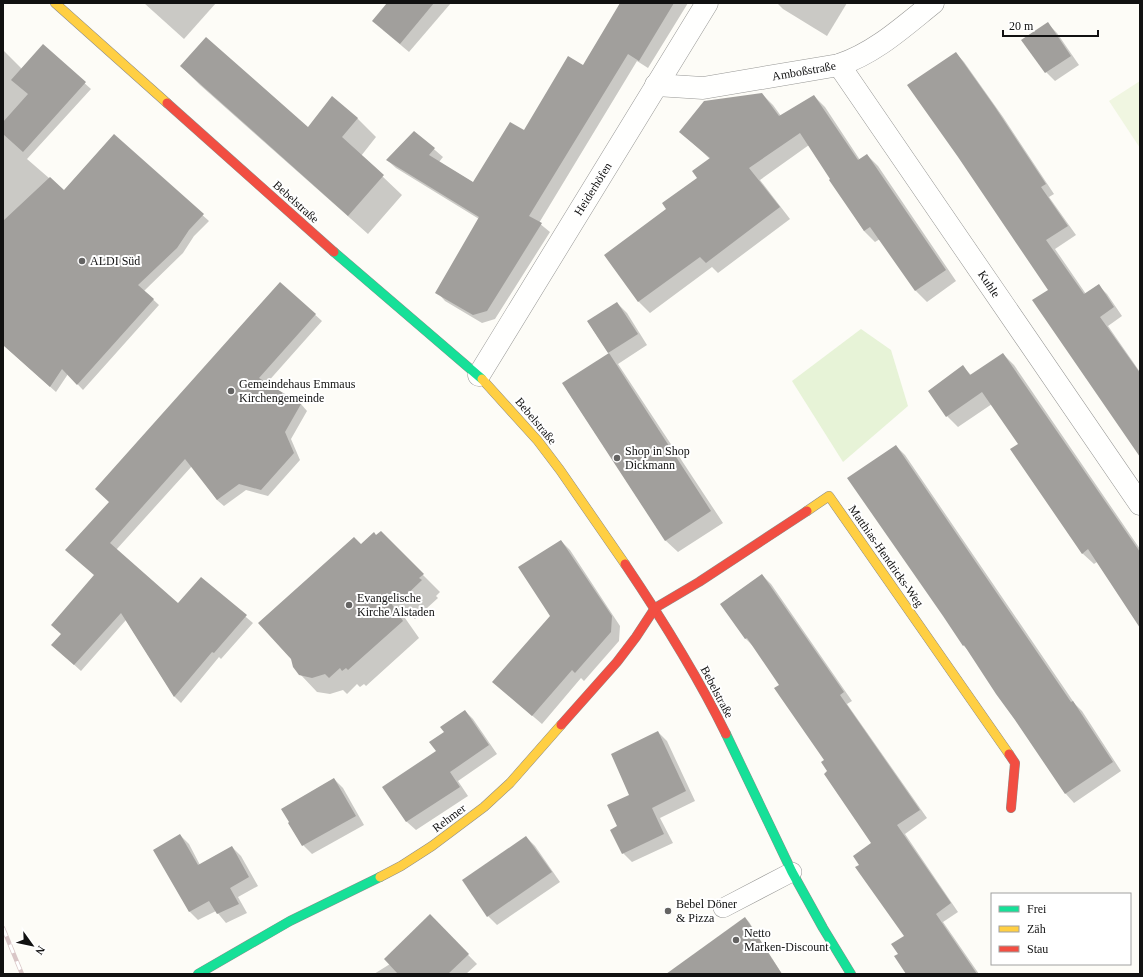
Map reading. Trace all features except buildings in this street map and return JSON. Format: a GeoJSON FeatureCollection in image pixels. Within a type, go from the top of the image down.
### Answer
{"type":"FeatureCollection","features":[{"type":"Feature","properties":{"kind":"street","name":"Bebelstraße"},"geometry":{"type":"LineString","coordinates":[[55,3],[408,317],[479,375],[518,417],[542,446],[655,608],[689,665],[714,712],[792,872],[823,928],[851,974]]}},
{"type":"Feature","properties":{"kind":"street","name":"Heiderhöfen"},"geometry":{"type":"LineString","coordinates":[[479,375],[707,3]]}},
{"type":"Feature","properties":{"kind":"street","name":"Amboßstraße"},"geometry":{"type":"LineString","coordinates":[[656,85],[703,88],[839,65],[856,59],[870,51],[933,3]]}},
{"type":"Feature","properties":{"kind":"street","name":"Kuhle"},"geometry":{"type":"LineString","coordinates":[[839,65],[1140,504]]}},
{"type":"Feature","properties":{"kind":"street","name":"Matthias-Hendricks-Weg"},"geometry":{"type":"LineString","coordinates":[[655,608],[699,582],[829,496],[1015,763],[1011,808]]}},
{"type":"Feature","properties":{"kind":"street","name":"Rehmer"},"geometry":{"type":"LineString","coordinates":[[204,972],[290,921],[401,866],[432,846],[484,807],[510,783],[617,662],[655,608]]}},
{"type":"Feature","properties":{"kind":"lane"},"geometry":{"type":"LineString","coordinates":[[723,908],[792,872]]}},
{"type":"Feature","properties":{"kind":"green space"},"geometry":{"type":"Polygon","coordinates":[[[1140,81],[1140,148],[1109,101],[1140,81]]]}},
{"type":"Feature","properties":{"kind":"green space"},"geometry":{"type":"Polygon","coordinates":[[[861,329],[891,350],[908,406],[843,462],[792,381],[861,329]]]}},
{"type":"Feature","properties":{"kind":"railway"},"geometry":{"type":"LineString","coordinates":[[3,928],[22,974]]}},
{"type":"Feature","properties":{"kind":"traffic: fast"},"geometry":{"type":"LineString","coordinates":[[334,252],[482,379]]}},
{"type":"Feature","properties":{"kind":"traffic: fast"},"geometry":{"type":"LineString","coordinates":[[726,734],[792,872],[823,928],[851,974]]}},
{"type":"Feature","properties":{"kind":"traffic: fast"},"geometry":{"type":"LineString","coordinates":[[198,974],[290,921],[380,877]]}},
{"type":"Feature","properties":{"kind":"traffic: slow"},"geometry":{"type":"LineString","coordinates":[[55,3],[167,103]]}},
{"type":"Feature","properties":{"kind":"traffic: slow"},"geometry":{"type":"LineString","coordinates":[[482,379],[538,441],[560,470],[625,564]]}},
{"type":"Feature","properties":{"kind":"traffic: slow"},"geometry":{"type":"LineString","coordinates":[[807,511],[829,496],[1009,754]]}},
{"type":"Feature","properties":{"kind":"traffic: slow"},"geometry":{"type":"LineString","coordinates":[[380,877],[401,866],[432,846],[484,807],[510,783],[561,725]]}},
{"type":"Feature","properties":{"kind":"traffic: jam"},"geometry":{"type":"LineString","coordinates":[[167,103],[334,252]]}},
{"type":"Feature","properties":{"kind":"traffic: jam"},"geometry":{"type":"LineString","coordinates":[[561,725],[617,662],[655,608],[699,582],[807,511]]}},
{"type":"Feature","properties":{"kind":"traffic: jam"},"geometry":{"type":"LineString","coordinates":[[625,564],[652,605],[703,690],[726,734]]}},
{"type":"Feature","properties":{"kind":"traffic: jam"},"geometry":{"type":"LineString","coordinates":[[1009,754],[1015,763],[1011,808]]}},
{"type":"Feature","properties":{"kind":"place","name":"ALDI Süd"},"geometry":{"type":"Point","coordinates":[82,261]}},
{"type":"Feature","properties":{"kind":"place","name":"Gemeindehaus Emmaus Kirchengemeinde"},"geometry":{"type":"Point","coordinates":[231,391]}},
{"type":"Feature","properties":{"kind":"place","name":"Shop in Shop Dickmann"},"geometry":{"type":"Point","coordinates":[617,458]}},
{"type":"Feature","properties":{"kind":"place","name":"Evangelische Kirche Alstaden"},"geometry":{"type":"Point","coordinates":[349,605]}},
{"type":"Feature","properties":{"kind":"place","name":"Bebel Döner & Pizza"},"geometry":{"type":"Point","coordinates":[668,911]}},
{"type":"Feature","properties":{"kind":"place","name":"Netto Marken-Discount"},"geometry":{"type":"Point","coordinates":[736,940]}}]}
